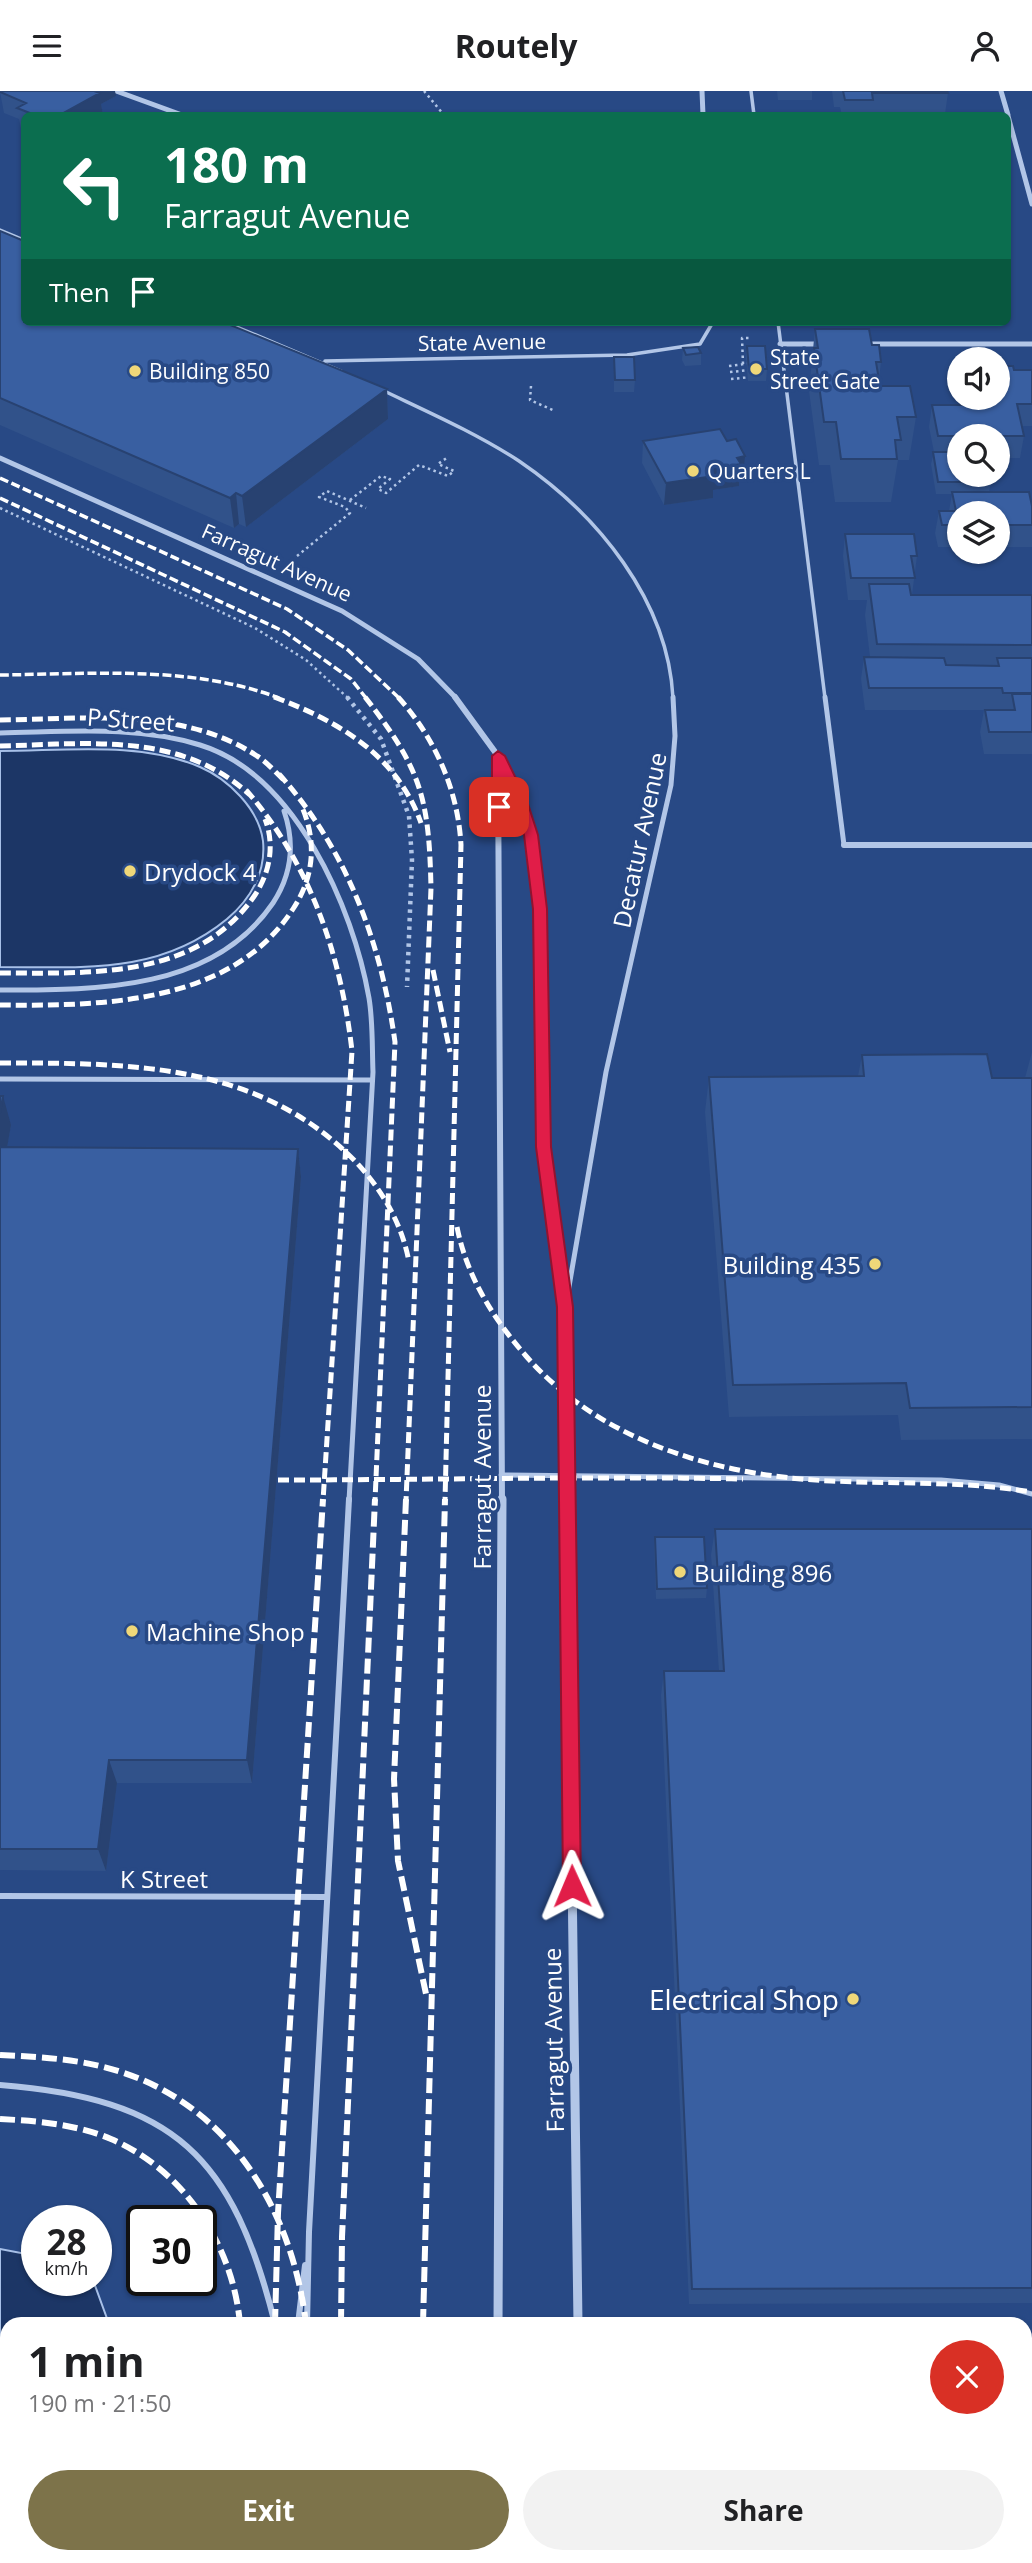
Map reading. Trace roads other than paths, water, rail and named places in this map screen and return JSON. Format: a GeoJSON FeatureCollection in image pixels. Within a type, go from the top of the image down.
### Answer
{"type":"FeatureCollection","features":[{"type":"Feature","properties":{"kind":"street"},"geometry":{"type":"LineString","coordinates":[[116,91],[174,112]]}},
{"type":"Feature","properties":{"kind":"street"},"geometry":{"type":"LineString","coordinates":[[702,91],[703,112]]}},
{"type":"Feature","properties":{"kind":"street"},"geometry":{"type":"LineString","coordinates":[[1001,91],[1007,112]]}},
{"type":"Feature","properties":{"kind":"street"},"geometry":{"type":"LineString","coordinates":[[1011,127],[1032,204]]}},
{"type":"Feature","properties":{"kind":"street"},"geometry":{"type":"LineString","coordinates":[[780,344],[825,344]]}},
{"type":"Feature","properties":{"kind":"street"},"geometry":{"type":"LineString","coordinates":[[853,344],[1032,344]]}},
{"type":"Feature","properties":{"kind":"street","name":"Farragut Avenue"},"geometry":{"type":"LineString","coordinates":[[0,458],[342,611],[379,632],[418,659],[446,685],[498,756],[520,801],[537,868],[543,1147],[565,1307],[578,2317]]}},
{"type":"Feature","properties":{"kind":"street","name":"Farragut Avenue"},"geometry":{"type":"LineString","coordinates":[[498,756],[503,1315],[498,2317]]}},
{"type":"Feature","properties":{"kind":"street"},"geometry":{"type":"LineString","coordinates":[[844,845],[1032,845]]}},
{"type":"Feature","properties":{"kind":"lane"},"geometry":{"type":"LineString","coordinates":[[751,91],[754,112]]}},
{"type":"Feature","properties":{"kind":"lane"},"geometry":{"type":"LineString","coordinates":[[0,230],[21,239]]}},
{"type":"Feature","properties":{"kind":"lane"},"geometry":{"type":"LineString","coordinates":[[235,326],[345,372]]}},
{"type":"Feature","properties":{"kind":"lane","name":"State Avenue"},"geometry":{"type":"LineString","coordinates":[[322,362],[627,355],[699,344],[710,326]]}},
{"type":"Feature","properties":{"kind":"lane"},"geometry":{"type":"LineString","coordinates":[[778,326],[844,845]]}},
{"type":"Feature","properties":{"kind":"lane","name":"Decatur Avenue"},"geometry":{"type":"LineString","coordinates":[[379,389],[471,434],[536,474],[600,532],[648,600],[670,666],[676,703],[676,745],[671,785],[606,1072],[565,1307]]}},
{"type":"Feature","properties":{"kind":"lane","name":"P Street"},"geometry":{"type":"LineString","coordinates":[[0,733],[128,733],[194,743],[239,762],[263,780],[281,801]]}},
{"type":"Feature","properties":{"kind":"lane"},"geometry":{"type":"LineString","coordinates":[[0,989],[76,990],[135,985],[189,969],[236,942],[255,926],[275,903],[289,874],[292,841],[281,801]]}},
{"type":"Feature","properties":{"kind":"lane"},"geometry":{"type":"LineString","coordinates":[[281,801],[321,866],[353,940],[369,999],[372,1080],[309,2232],[307,2317]]}},
{"type":"Feature","properties":{"kind":"lane"},"geometry":{"type":"LineString","coordinates":[[0,1079],[372,1080]]}},
{"type":"Feature","properties":{"kind":"lane"},"geometry":{"type":"LineString","coordinates":[[501,1475],[941,1480],[999,1485],[1032,1494]]}},
{"type":"Feature","properties":{"kind":"lane","name":"K Street"},"geometry":{"type":"LineString","coordinates":[[0,1896],[327,1897]]}},
{"type":"Feature","properties":{"kind":"lane"},"geometry":{"type":"LineString","coordinates":[[0,2085],[37,2086],[89,2094],[144,2117],[174,2134],[227,2188],[261,2264],[273,2317]]}},
{"type":"Feature","properties":{"kind":"lane"},"geometry":{"type":"LineString","coordinates":[[299,2317],[309,2232]]}},
{"type":"Feature","properties":{"kind":"water","name":"Drydock 4"},"geometry":{"type":"Polygon","coordinates":[[[0,751],[127,751],[177,759],[211,772],[231,787],[249,807],[260,829],[263,841],[262,863],[250,894],[227,919],[201,937],[175,950],[147,959],[90,967],[0,967],[0,751]]]}},
{"type":"Feature","properties":{"kind":"water"},"geometry":{"type":"Polygon","coordinates":[[[0,2249],[21,2253],[21,2296],[99,2296],[106,2317],[0,2317],[0,2249]]]}},
{"type":"Feature","properties":{"kind":"railway"},"geometry":{"type":"LineString","coordinates":[[0,478],[287,609],[348,650],[398,697]]}},
{"type":"Feature","properties":{"kind":"railway"},"geometry":{"type":"LineString","coordinates":[[0,498],[285,632],[351,679],[366,698]]}},
{"type":"Feature","properties":{"kind":"railway"},"geometry":{"type":"LineString","coordinates":[[0,675],[105,673],[176,676],[246,687],[279,698]]}},
{"type":"Feature","properties":{"kind":"railway"},"geometry":{"type":"LineString","coordinates":[[274,697],[321,717],[362,743],[397,778],[421,823]]}},
{"type":"Feature","properties":{"kind":"railway"},"geometry":{"type":"LineString","coordinates":[[365,697],[399,744],[410,765],[424,807],[430,857],[431,888],[407,1479]]}},
{"type":"Feature","properties":{"kind":"railway"},"geometry":{"type":"LineString","coordinates":[[398,697],[423,730],[442,766],[455,804],[461,845],[446,1479]]}},
{"type":"Feature","properties":{"kind":"railway"},"geometry":{"type":"LineString","coordinates":[[0,720],[99,718],[165,723],[228,740],[257,756],[284,780]]}},
{"type":"Feature","properties":{"kind":"railway"},"geometry":{"type":"LineString","coordinates":[[0,746],[99,744],[164,751],[194,760],[223,774],[250,795]]}},
{"type":"Feature","properties":{"kind":"railway"},"geometry":{"type":"LineString","coordinates":[[279,774],[284,780]]}},
{"type":"Feature","properties":{"kind":"railway"},"geometry":{"type":"LineString","coordinates":[[284,780],[324,834],[342,866],[370,933],[381,969],[395,1042],[388,1205]]}},
{"type":"Feature","properties":{"kind":"railway"},"geometry":{"type":"LineString","coordinates":[[246,790],[250,795]]}},
{"type":"Feature","properties":{"kind":"railway"},"geometry":{"type":"LineString","coordinates":[[250,795],[288,848],[306,881]]}},
{"type":"Feature","properties":{"kind":"railway"},"geometry":{"type":"LineString","coordinates":[[302,807],[311,846],[306,881]]}},
{"type":"Feature","properties":{"kind":"railway"},"geometry":{"type":"LineString","coordinates":[[0,973],[70,973],[140,966],[173,957],[203,943],[231,923],[260,886],[267,868],[270,848],[265,819]]}},
{"type":"Feature","properties":{"kind":"railway"},"geometry":{"type":"LineString","coordinates":[[0,1005],[80,1004],[121,1000],[200,982],[235,965],[267,941],[293,909],[306,881]]}},
{"type":"Feature","properties":{"kind":"railway"},"geometry":{"type":"LineString","coordinates":[[306,881],[331,945],[347,1015],[352,1051],[345,1153]]}},
{"type":"Feature","properties":{"kind":"railway"},"geometry":{"type":"LineString","coordinates":[[433,970],[450,1052]]}},
{"type":"Feature","properties":{"kind":"railway"},"geometry":{"type":"LineString","coordinates":[[0,1063],[96,1064],[143,1068],[189,1075],[233,1086],[276,1104],[316,1128],[345,1153]]}},
{"type":"Feature","properties":{"kind":"railway"},"geometry":{"type":"LineString","coordinates":[[324,1480],[345,1153]]}},
{"type":"Feature","properties":{"kind":"railway"},"geometry":{"type":"LineString","coordinates":[[345,1153],[364,1171],[388,1205]]}},
{"type":"Feature","properties":{"kind":"railway"},"geometry":{"type":"LineString","coordinates":[[376,1479],[388,1205]]}},
{"type":"Feature","properties":{"kind":"railway"},"geometry":{"type":"LineString","coordinates":[[388,1205],[396,1220],[409,1262]]}},
{"type":"Feature","properties":{"kind":"railway"},"geometry":{"type":"LineString","coordinates":[[457,1227],[467,1263],[475,1280],[492,1312],[514,1342],[556,1386],[590,1412],[626,1432],[665,1449],[747,1472],[831,1481],[957,1484],[1032,1492]]}},
{"type":"Feature","properties":{"kind":"railway"},"geometry":{"type":"LineString","coordinates":[[324,1480],[376,1479]]}},
{"type":"Feature","properties":{"kind":"railway"},"geometry":{"type":"LineString","coordinates":[[375,1501],[376,1479]]}},
{"type":"Feature","properties":{"kind":"railway"},"geometry":{"type":"LineString","coordinates":[[376,1479],[407,1479]]}},
{"type":"Feature","properties":{"kind":"railway"},"geometry":{"type":"LineString","coordinates":[[406,1501],[407,1479]]}},
{"type":"Feature","properties":{"kind":"railway"},"geometry":{"type":"LineString","coordinates":[[407,1479],[446,1479]]}},
{"type":"Feature","properties":{"kind":"railway"},"geometry":{"type":"LineString","coordinates":[[445,1501],[446,1479]]}},
{"type":"Feature","properties":{"kind":"railway"},"geometry":{"type":"LineString","coordinates":[[446,1479],[743,1479]]}},
{"type":"Feature","properties":{"kind":"railway"},"geometry":{"type":"LineString","coordinates":[[278,1480],[324,1480]]}},
{"type":"Feature","properties":{"kind":"railway"},"geometry":{"type":"LineString","coordinates":[[323,1501],[324,1480]]}},
{"type":"Feature","properties":{"kind":"railway"},"geometry":{"type":"LineString","coordinates":[[278,2221],[323,1499]]}},
{"type":"Feature","properties":{"kind":"railway"},"geometry":{"type":"LineString","coordinates":[[341,2317],[342,2237],[375,1499]]}},
{"type":"Feature","properties":{"kind":"railway"},"geometry":{"type":"LineString","coordinates":[[406,1499],[394,1779],[398,1861],[426,1994]]}},
{"type":"Feature","properties":{"kind":"railway"},"geometry":{"type":"LineString","coordinates":[[423,2317],[445,1499]]}},
{"type":"Feature","properties":{"kind":"railway"},"geometry":{"type":"LineString","coordinates":[[0,2055],[91,2064],[121,2072],[161,2089],[195,2111],[225,2139],[251,2170],[278,2221]]}},
{"type":"Feature","properties":{"kind":"railway"},"geometry":{"type":"LineString","coordinates":[[0,2119],[56,2124],[97,2134],[137,2153],[161,2170],[182,2190],[215,2239],[227,2266],[239,2317]]}},
{"type":"Feature","properties":{"kind":"railway"},"geometry":{"type":"LineString","coordinates":[[275,2317],[278,2221]]}},
{"type":"Feature","properties":{"kind":"railway"},"geometry":{"type":"LineString","coordinates":[[278,2221],[299,2283],[305,2317]]}},
{"type":"Feature","properties":{"kind":"place","name":"State Street Gate"},"geometry":{"type":"Point","coordinates":[756,369]}},
{"type":"Feature","properties":{"kind":"place","name":"Building 850"},"geometry":{"type":"Point","coordinates":[135,371]}},
{"type":"Feature","properties":{"kind":"place","name":"Quarters L"},"geometry":{"type":"Point","coordinates":[693,471]}},
{"type":"Feature","properties":{"kind":"place","name":"Drydock 4"},"geometry":{"type":"Point","coordinates":[130,871]}},
{"type":"Feature","properties":{"kind":"place","name":"Building 435"},"geometry":{"type":"Point","coordinates":[875,1264]}},
{"type":"Feature","properties":{"kind":"place","name":"Building 896"},"geometry":{"type":"Point","coordinates":[680,1572]}},
{"type":"Feature","properties":{"kind":"place","name":"Machine Shop"},"geometry":{"type":"Point","coordinates":[132,1631]}},
{"type":"Feature","properties":{"kind":"place","name":"Electrical Shop"},"geometry":{"type":"Point","coordinates":[853,1999]}}]}
